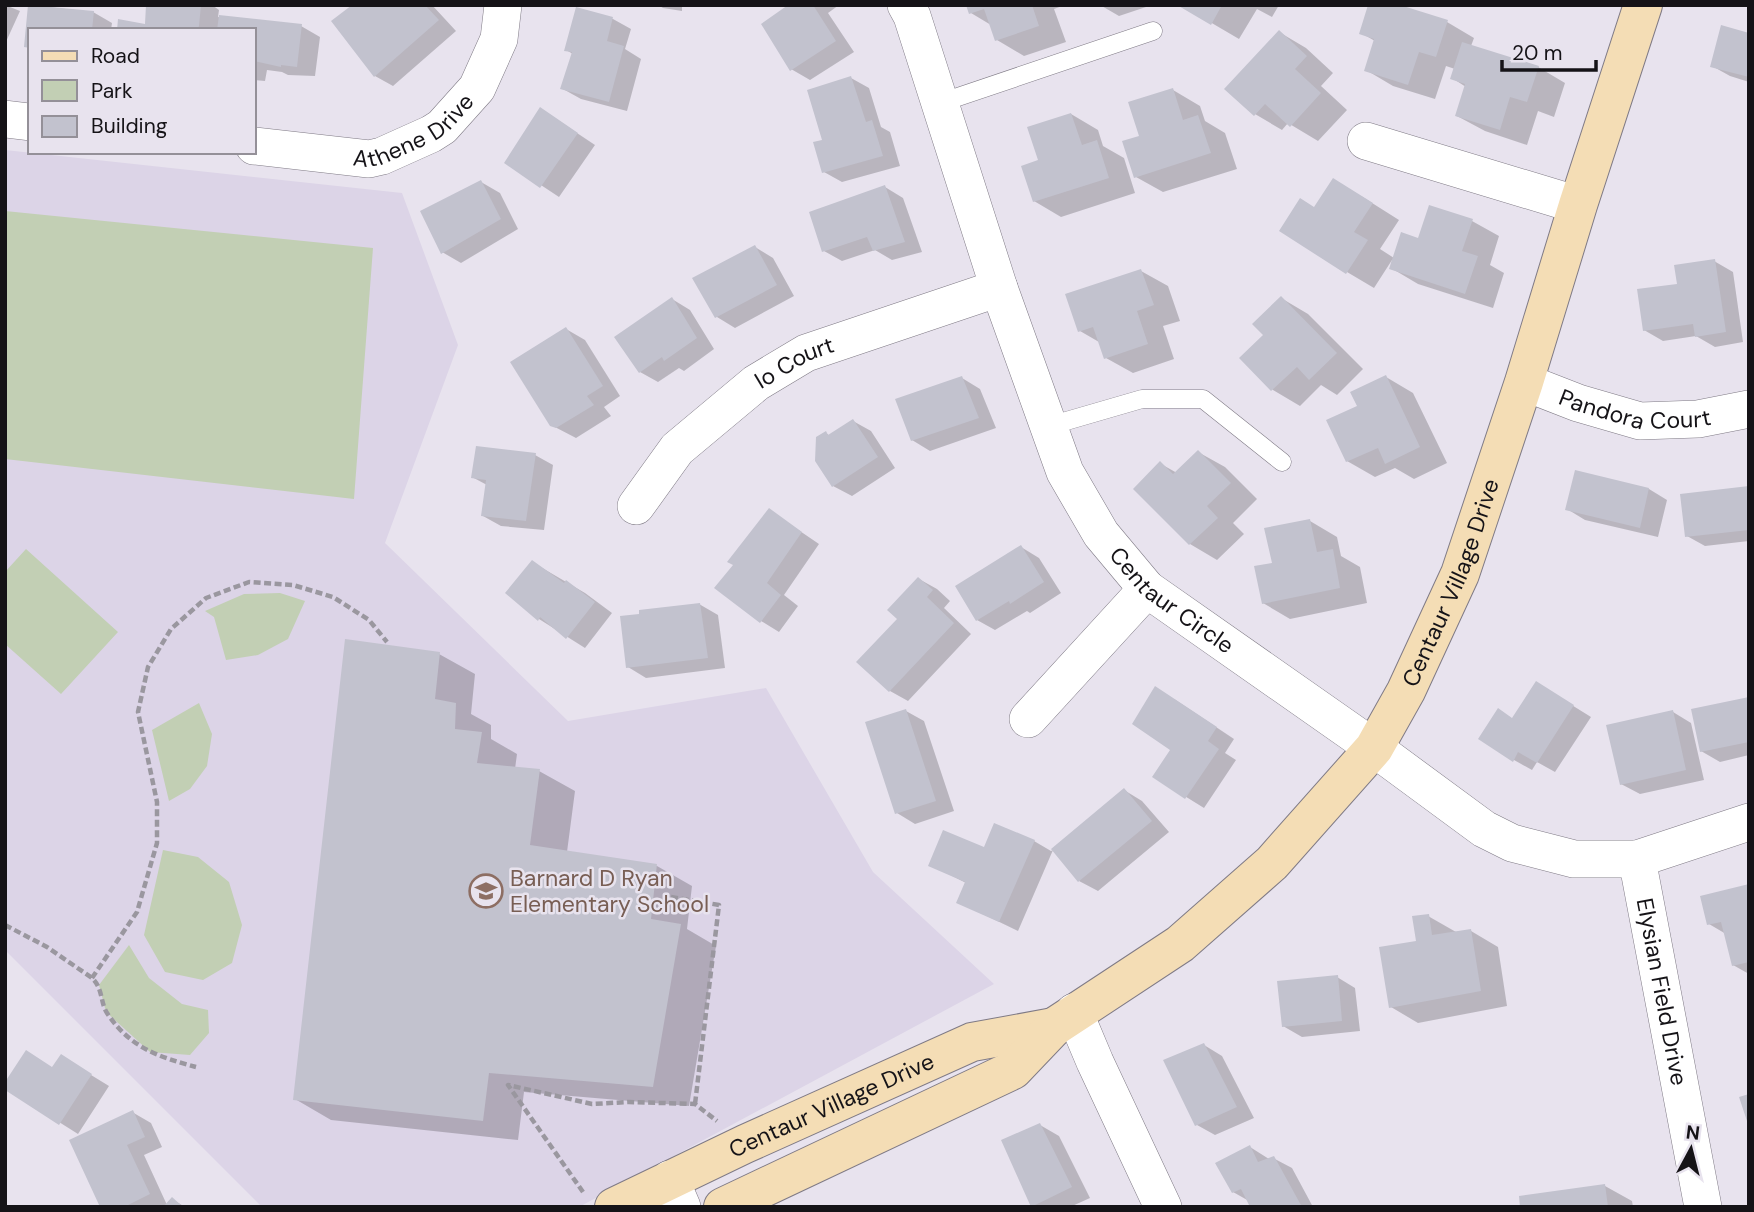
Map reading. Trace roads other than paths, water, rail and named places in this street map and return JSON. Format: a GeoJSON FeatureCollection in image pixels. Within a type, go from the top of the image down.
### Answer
{"type":"FeatureCollection","features":[{"type":"Feature","properties":{"kind":"street","name":"Athene Drive"},"geometry":{"type":"LineString","coordinates":[[256,146],[369,159],[431,134],[442,127],[477,88],[499,39],[503,5]]}},
{"type":"Feature","properties":{"kind":"street","name":"Centaur Circle"},"geometry":{"type":"LineString","coordinates":[[906,5],[912,16],[999,288],[1065,472],[1101,534],[1147,589],[1374,748],[1484,829],[1512,843],[1574,859],[1637,859],[1749,822]]}},
{"type":"Feature","properties":{"kind":"street","name":"Centaur Village Drive"},"geometry":{"type":"LineString","coordinates":[[723,1207],[1013,1070],[1064,1019],[1180,944],[1264,870],[1374,748],[1406,691],[1460,574],[1524,382],[1643,5]]}},
{"type":"Feature","properties":{"kind":"street"},"geometry":{"type":"LineString","coordinates":[[5,119],[28,122]]}},
{"type":"Feature","properties":{"kind":"street"},"geometry":{"type":"LineString","coordinates":[[1366,141],[1578,205]]}},
{"type":"Feature","properties":{"kind":"street","name":"Io Court"},"geometry":{"type":"LineString","coordinates":[[636,506],[677,449],[756,383],[806,353],[999,288]]}},
{"type":"Feature","properties":{"kind":"street","name":"Pandora Court"},"geometry":{"type":"LineString","coordinates":[[1524,382],[1577,403],[1640,421],[1698,419],[1749,409]]}},
{"type":"Feature","properties":{"kind":"street"},"geometry":{"type":"LineString","coordinates":[[1028,719],[1147,589]]}},
{"type":"Feature","properties":{"kind":"street","name":"Elysian Field Drive"},"geometry":{"type":"LineString","coordinates":[[1637,859],[1703,1207]]}},
{"type":"Feature","properties":{"kind":"street","name":"Centaur Village Drive"},"geometry":{"type":"LineString","coordinates":[[600,1202],[676,1193],[745,1144],[972,1042],[1064,1019]]}},
{"type":"Feature","properties":{"kind":"street"},"geometry":{"type":"LineString","coordinates":[[1064,1019],[1095,1062],[1163,1207]]}},
{"type":"Feature","properties":{"kind":"lane"},"geometry":{"type":"LineString","coordinates":[[940,103],[1153,31]]}},
{"type":"Feature","properties":{"kind":"lane"},"geometry":{"type":"LineString","coordinates":[[1049,426],[1142,399],[1203,399],[1282,462]]}},
{"type":"Feature","properties":{"kind":"place","name":"Barnard D Ryan Elementary School"},"geometry":{"type":"Point","coordinates":[486,891]}}]}
